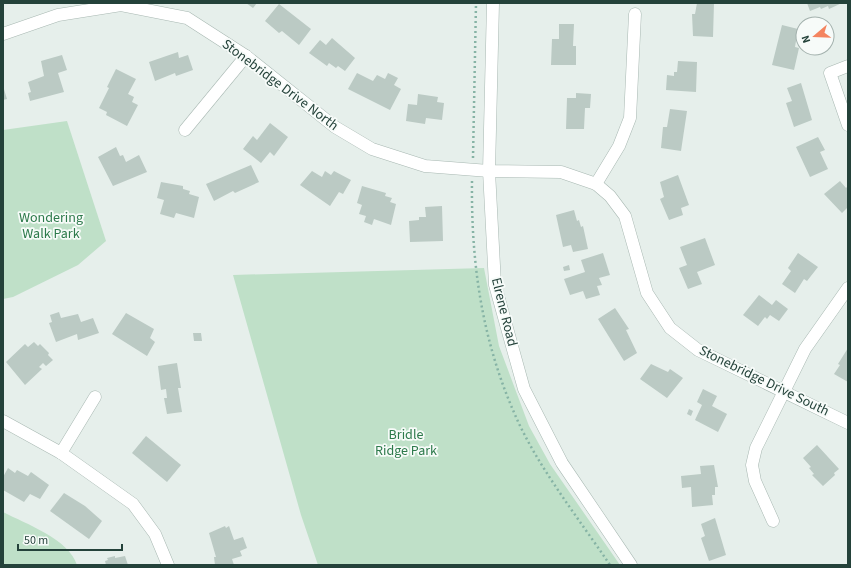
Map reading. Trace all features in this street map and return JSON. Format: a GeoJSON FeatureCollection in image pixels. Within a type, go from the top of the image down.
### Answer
{"type":"FeatureCollection","features":[{"type":"Feature","properties":{"kind":"street","name":"Elrene Road"},"geometry":{"type":"LineString","coordinates":[[493,3],[489,171],[494,285],[524,389],[562,463],[631,565]]}},
{"type":"Feature","properties":{"kind":"street","name":"Stonebridge Drive North"},"geometry":{"type":"LineString","coordinates":[[3,34],[58,14],[121,4],[187,18],[246,56],[335,128],[372,149],[425,166],[489,171]]}},
{"type":"Feature","properties":{"kind":"street"},"geometry":{"type":"LineString","coordinates":[[596,184],[619,146],[630,118],[635,14]]}},
{"type":"Feature","properties":{"kind":"street"},"geometry":{"type":"LineString","coordinates":[[185,130],[246,56]]}},
{"type":"Feature","properties":{"kind":"street"},"geometry":{"type":"LineString","coordinates":[[848,66],[830,73],[848,125]]}},
{"type":"Feature","properties":{"kind":"street","name":"Stonebridge Drive South"},"geometry":{"type":"LineString","coordinates":[[489,171],[560,172],[596,184],[610,196],[625,216],[647,293],[670,328],[698,350],[848,422]]}},
{"type":"Feature","properties":{"kind":"street"},"geometry":{"type":"LineString","coordinates":[[773,521],[755,481],[752,465],[756,448],[804,349],[848,288]]}},
{"type":"Feature","properties":{"kind":"street"},"geometry":{"type":"LineString","coordinates":[[61,453],[96,397]]}},
{"type":"Feature","properties":{"kind":"street"},"geometry":{"type":"LineString","coordinates":[[3,421],[61,453],[132,504],[155,534],[168,565]]}},
{"type":"Feature","properties":{"kind":"green space","name":"Wondering Walk Park"},"geometry":{"type":"Polygon","coordinates":[[[67,121],[106,241],[78,265],[13,297],[3,299],[3,130],[67,121]]]}},
{"type":"Feature","properties":{"kind":"green space","name":"Bridle Ridge Park"},"geometry":{"type":"Polygon","coordinates":[[[484,268],[499,346],[529,426],[550,464],[620,565],[318,565],[301,515],[233,275],[484,268]]]}},
{"type":"Feature","properties":{"kind":"green space"},"geometry":{"type":"Polygon","coordinates":[[[3,512],[46,533],[56,540],[65,547],[77,565],[3,565],[3,512]]]}},
{"type":"Feature","properties":{"kind":"building"},"geometry":{"type":"Polygon","coordinates":[[[246,3],[257,3],[253,8],[246,3]]]}},
{"type":"Feature","properties":{"kind":"building"},"geometry":{"type":"Polygon","coordinates":[[[697,3],[714,3],[713,37],[693,36],[692,14],[695,14],[697,3]]]}},
{"type":"Feature","properties":{"kind":"building"},"geometry":{"type":"Polygon","coordinates":[[[807,3],[842,3],[829,9],[828,6],[810,11],[807,3]]]}},
{"type":"Feature","properties":{"kind":"building"},"geometry":{"type":"Polygon","coordinates":[[[279,4],[311,29],[299,45],[282,31],[279,33],[265,21],[279,4]]]}},
{"type":"Feature","properties":{"kind":"building"},"geometry":{"type":"Polygon","coordinates":[[[559,24],[574,24],[573,46],[576,46],[576,65],[551,65],[552,39],[559,39],[559,24]]]}},
{"type":"Feature","properties":{"kind":"building"},"geometry":{"type":"Polygon","coordinates":[[[782,25],[795,28],[795,56],[797,56],[794,70],[772,65],[782,25]]]}},
{"type":"Feature","properties":{"kind":"building"},"geometry":{"type":"Polygon","coordinates":[[[332,38],[355,58],[345,71],[338,66],[336,68],[329,63],[327,66],[309,53],[320,40],[326,45],[332,38]]]}},
{"type":"Feature","properties":{"kind":"building"},"geometry":{"type":"Polygon","coordinates":[[[178,52],[179,58],[188,55],[193,70],[176,76],[175,73],[155,81],[149,62],[178,52]]]}},
{"type":"Feature","properties":{"kind":"building"},"geometry":{"type":"Polygon","coordinates":[[[62,55],[67,70],[58,73],[64,92],[30,101],[28,93],[31,92],[28,82],[44,76],[41,61],[62,55]]]}},
{"type":"Feature","properties":{"kind":"building"},"geometry":{"type":"Polygon","coordinates":[[[678,61],[697,62],[696,92],[666,90],[667,75],[674,76],[674,72],[677,72],[678,61]]]}},
{"type":"Feature","properties":{"kind":"building"},"geometry":{"type":"Polygon","coordinates":[[[116,69],[136,79],[128,94],[134,97],[132,102],[138,105],[127,126],[106,115],[107,112],[99,108],[116,69]]]}},
{"type":"Feature","properties":{"kind":"building"},"geometry":{"type":"Polygon","coordinates":[[[357,73],[373,81],[377,75],[385,79],[388,73],[398,78],[394,85],[401,89],[390,110],[348,89],[357,73]]]}},
{"type":"Feature","properties":{"kind":"building"},"geometry":{"type":"Polygon","coordinates":[[[801,83],[812,120],[794,127],[786,103],[792,101],[787,88],[801,83]]]}},
{"type":"Feature","properties":{"kind":"building"},"geometry":{"type":"Polygon","coordinates":[[[3,86],[7,99],[3,100],[3,86]]]}},
{"type":"Feature","properties":{"kind":"building"},"geometry":{"type":"Polygon","coordinates":[[[576,93],[591,94],[590,108],[585,108],[584,129],[566,129],[567,98],[576,98],[576,93]]]}},
{"type":"Feature","properties":{"kind":"building"},"geometry":{"type":"Polygon","coordinates":[[[418,94],[438,97],[437,102],[444,103],[442,120],[426,118],[425,124],[406,121],[408,104],[417,105],[418,94]]]}},
{"type":"Feature","properties":{"kind":"building"},"geometry":{"type":"Polygon","coordinates":[[[670,109],[687,111],[681,151],[661,148],[663,127],[667,127],[670,109]]]}},
{"type":"Feature","properties":{"kind":"building"},"geometry":{"type":"Polygon","coordinates":[[[270,123],[288,137],[274,156],[270,152],[261,163],[243,149],[253,136],[257,140],[270,123]]]}},
{"type":"Feature","properties":{"kind":"building"},"geometry":{"type":"Polygon","coordinates":[[[818,137],[825,150],[820,152],[828,169],[810,177],[796,147],[818,137]]]}},
{"type":"Feature","properties":{"kind":"building"},"geometry":{"type":"Polygon","coordinates":[[[116,147],[120,156],[123,155],[126,162],[139,155],[147,172],[113,186],[98,157],[116,147]]]}},
{"type":"Feature","properties":{"kind":"building"},"geometry":{"type":"Polygon","coordinates":[[[251,165],[259,182],[235,193],[233,191],[214,201],[206,184],[251,165]]]}},
{"type":"Feature","properties":{"kind":"building"},"geometry":{"type":"Polygon","coordinates":[[[312,171],[322,177],[325,171],[331,175],[334,171],[351,180],[343,194],[339,192],[330,206],[300,185],[312,171]]]}},
{"type":"Feature","properties":{"kind":"building"},"geometry":{"type":"Polygon","coordinates":[[[678,175],[689,205],[681,208],[683,215],[669,220],[660,199],[664,197],[660,182],[678,175]]]}},
{"type":"Feature","properties":{"kind":"building"},"geometry":{"type":"Polygon","coordinates":[[[840,181],[846,188],[848,186],[848,207],[842,213],[824,194],[840,181]]]}},
{"type":"Feature","properties":{"kind":"building"},"geometry":{"type":"Polygon","coordinates":[[[161,182],[183,186],[183,189],[190,191],[189,194],[199,197],[194,218],[176,213],[174,218],[160,214],[164,200],[157,198],[161,182]]]}},
{"type":"Feature","properties":{"kind":"building"},"geometry":{"type":"Polygon","coordinates":[[[362,186],[386,193],[385,196],[392,198],[390,202],[396,204],[391,225],[374,219],[372,225],[364,222],[366,216],[359,214],[362,205],[357,203],[362,186]]]}},
{"type":"Feature","properties":{"kind":"building"},"geometry":{"type":"Polygon","coordinates":[[[442,206],[443,241],[410,242],[409,221],[419,220],[419,217],[426,217],[425,207],[442,206]]]}},
{"type":"Feature","properties":{"kind":"building"},"geometry":{"type":"Polygon","coordinates":[[[574,210],[577,221],[579,220],[581,227],[583,226],[588,249],[573,252],[571,245],[563,247],[556,215],[574,210]]]}},
{"type":"Feature","properties":{"kind":"building"},"geometry":{"type":"Polygon","coordinates":[[[705,238],[715,265],[697,272],[702,284],[688,289],[679,268],[687,265],[680,247],[705,238]]]}},
{"type":"Feature","properties":{"kind":"building"},"geometry":{"type":"Polygon","coordinates":[[[603,253],[610,275],[599,278],[602,285],[597,286],[600,295],[586,299],[583,291],[570,295],[564,279],[585,272],[581,260],[603,253]]]}},
{"type":"Feature","properties":{"kind":"building"},"geometry":{"type":"Polygon","coordinates":[[[798,253],[818,267],[807,281],[804,279],[795,293],[782,284],[791,271],[788,268],[798,253]]]}},
{"type":"Feature","properties":{"kind":"building"},"geometry":{"type":"Polygon","coordinates":[[[569,265],[570,270],[564,271],[563,267],[569,265]]]}},
{"type":"Feature","properties":{"kind":"building"},"geometry":{"type":"Polygon","coordinates":[[[759,295],[772,305],[776,300],[788,309],[779,321],[770,315],[767,319],[765,317],[758,326],[743,315],[759,295]]]}},
{"type":"Feature","properties":{"kind":"building"},"geometry":{"type":"Polygon","coordinates":[[[615,308],[629,329],[626,330],[637,353],[624,361],[598,319],[615,308]]]}},
{"type":"Feature","properties":{"kind":"building"},"geometry":{"type":"Polygon","coordinates":[[[59,312],[61,318],[78,314],[81,322],[93,318],[99,333],[78,340],[77,334],[56,342],[49,323],[52,322],[50,315],[59,312]]]}},
{"type":"Feature","properties":{"kind":"building"},"geometry":{"type":"Polygon","coordinates":[[[126,313],[154,329],[150,338],[155,342],[147,356],[112,334],[126,313]]]}},
{"type":"Feature","properties":{"kind":"building"},"geometry":{"type":"Polygon","coordinates":[[[193,333],[201,333],[202,341],[194,341],[193,333]]]}},
{"type":"Feature","properties":{"kind":"building"},"geometry":{"type":"Polygon","coordinates":[[[34,342],[38,346],[40,344],[49,353],[48,355],[53,360],[46,366],[43,363],[39,367],[42,369],[25,385],[6,362],[25,344],[28,347],[34,342]]]}},
{"type":"Feature","properties":{"kind":"building"},"geometry":{"type":"Polygon","coordinates":[[[848,348],[848,382],[834,374],[840,365],[838,364],[848,348]]]}},
{"type":"Feature","properties":{"kind":"building"},"geometry":{"type":"Polygon","coordinates":[[[177,363],[181,388],[178,388],[182,412],[167,414],[164,398],[167,398],[166,389],[161,390],[158,366],[177,363]]]}},
{"type":"Feature","properties":{"kind":"building"},"geometry":{"type":"Polygon","coordinates":[[[651,364],[668,372],[670,369],[683,378],[667,398],[640,379],[651,364]]]}},
{"type":"Feature","properties":{"kind":"building"},"geometry":{"type":"Polygon","coordinates":[[[703,389],[717,396],[712,406],[727,414],[718,432],[695,420],[702,405],[697,402],[703,389]]]}},
{"type":"Feature","properties":{"kind":"building"},"geometry":{"type":"Polygon","coordinates":[[[689,409],[693,411],[691,416],[687,414],[689,409]]]}},
{"type":"Feature","properties":{"kind":"building"},"geometry":{"type":"Polygon","coordinates":[[[146,436],[181,465],[167,482],[132,453],[146,436]]]}},
{"type":"Feature","properties":{"kind":"building"},"geometry":{"type":"Polygon","coordinates":[[[817,445],[839,469],[823,486],[812,475],[814,474],[809,468],[811,467],[803,458],[817,445]]]}},
{"type":"Feature","properties":{"kind":"building"},"geometry":{"type":"Polygon","coordinates":[[[714,465],[718,487],[715,487],[715,495],[712,495],[713,505],[692,507],[691,487],[682,488],[681,476],[701,474],[700,466],[714,465]]]}},
{"type":"Feature","properties":{"kind":"building"},"geometry":{"type":"Polygon","coordinates":[[[8,468],[15,473],[17,470],[28,476],[31,472],[49,485],[40,499],[30,494],[24,502],[3,490],[3,477],[8,468]]]}},
{"type":"Feature","properties":{"kind":"building"},"geometry":{"type":"Polygon","coordinates":[[[64,493],[85,506],[102,521],[89,539],[50,511],[64,493]]]}},
{"type":"Feature","properties":{"kind":"building"},"geometry":{"type":"Polygon","coordinates":[[[715,518],[726,555],[709,561],[701,538],[705,536],[701,524],[715,518]]]}},
{"type":"Feature","properties":{"kind":"building"},"geometry":{"type":"Polygon","coordinates":[[[225,526],[226,528],[229,526],[234,540],[243,537],[247,548],[240,551],[242,556],[232,559],[234,565],[215,565],[214,557],[216,557],[209,533],[225,526]]]}},
{"type":"Feature","properties":{"kind":"building"},"geometry":{"type":"Polygon","coordinates":[[[115,556],[115,558],[125,556],[128,565],[106,565],[105,561],[108,560],[107,558],[115,556]]]}}]}
